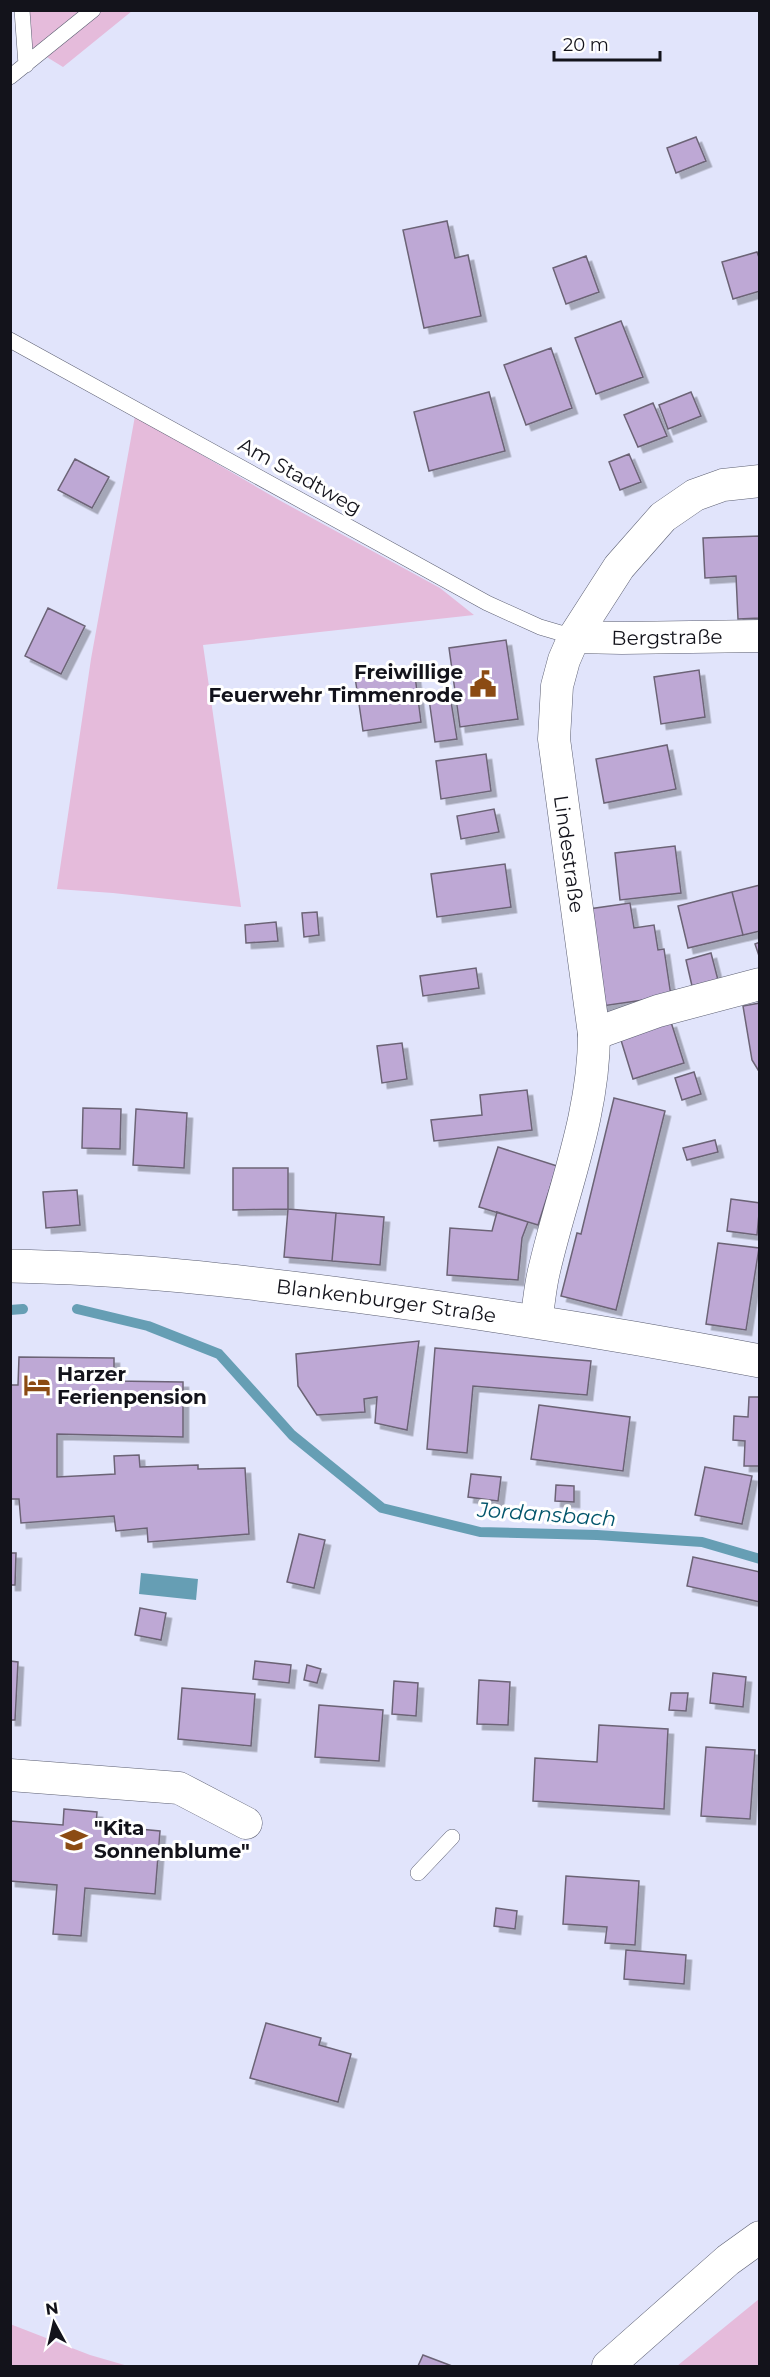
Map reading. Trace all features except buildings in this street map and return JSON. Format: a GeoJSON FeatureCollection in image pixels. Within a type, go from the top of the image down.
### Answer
{"type":"FeatureCollection","features":[{"type":"Feature","properties":{"kind":"main road","name":"Blankenburger Straße"},"geometry":{"type":"LineString","coordinates":[[10,1266],[203,1278],[536,1321],[759,1361]]}},
{"type":"Feature","properties":{"kind":"street","name":"Lindestraße"},"geometry":{"type":"LineString","coordinates":[[536,1321],[544,1271],[589,1100],[594,1065],[594,1034],[554,739],[557,686],[574,637],[619,567],[663,517],[695,495],[713,488],[759,481]]}},
{"type":"Feature","properties":{"kind":"street","name":"Bergstraße"},"geometry":{"type":"LineString","coordinates":[[574,637],[759,636]]}},
{"type":"Feature","properties":{"kind":"street"},"geometry":{"type":"LineString","coordinates":[[594,1034],[658,1011],[759,984]]}},
{"type":"Feature","properties":{"kind":"street"},"geometry":{"type":"LineString","coordinates":[[10,1775],[179,1788],[246,1823]]}},
{"type":"Feature","properties":{"kind":"street"},"geometry":{"type":"LineString","coordinates":[[608,2367],[729,2260],[759,2237]]}},
{"type":"Feature","properties":{"kind":"lane"},"geometry":{"type":"LineString","coordinates":[[22,10],[26,65]]}},
{"type":"Feature","properties":{"kind":"lane"},"geometry":{"type":"LineString","coordinates":[[10,76],[93,10]]}},
{"type":"Feature","properties":{"kind":"lane","name":"Am Stadtweg"},"geometry":{"type":"LineString","coordinates":[[10,340],[487,603],[540,627],[574,637]]}},
{"type":"Feature","properties":{"kind":"lane"},"geometry":{"type":"LineString","coordinates":[[418,1873],[452,1837]]}},
{"type":"Feature","properties":{"kind":"shaded area"},"geometry":{"type":"Polygon","coordinates":[[[16,11],[132,11],[63,67],[19,40],[16,11]]]}},
{"type":"Feature","properties":{"kind":"shaded area"},"geometry":{"type":"Polygon","coordinates":[[[135,416],[279,500],[440,588],[474,615],[203,645],[241,907],[57,889],[91,659],[135,416]]]}},
{"type":"Feature","properties":{"kind":"shaded area"},"geometry":{"type":"Polygon","coordinates":[[[759,2299],[759,2366],[677,2366],[759,2299]]]}},
{"type":"Feature","properties":{"kind":"shaded area"},"geometry":{"type":"Polygon","coordinates":[[[10,2324],[90,2355],[128,2366],[11,2366],[10,2324]]]}},
{"type":"Feature","properties":{"kind":"water"},"geometry":{"type":"Polygon","coordinates":[[[141,1573],[198,1579],[196,1600],[139,1594],[141,1573]]]}},
{"type":"Feature","properties":{"kind":"waterway","name":"Jordansbach"},"geometry":{"type":"LineString","coordinates":[[10,1310],[23,1309]]}},
{"type":"Feature","properties":{"kind":"waterway","name":"Jordansbach"},"geometry":{"type":"LineString","coordinates":[[77,1309],[148,1326],[219,1354],[292,1435],[382,1508],[480,1532],[597,1535],[702,1542],[760,1559]]}},
{"type":"Feature","properties":{"kind":"place","name":"Freiwillige Feuerwehr Timmenrode"},"geometry":{"type":"Point","coordinates":[483,684]}},
{"type":"Feature","properties":{"kind":"place","name":"Harzer Ferienpension"},"geometry":{"type":"Point","coordinates":[37,1385]}},
{"type":"Feature","properties":{"kind":"place","name":"\"Kita Sonnenblume\""},"geometry":{"type":"Point","coordinates":[74,1840]}}]}
